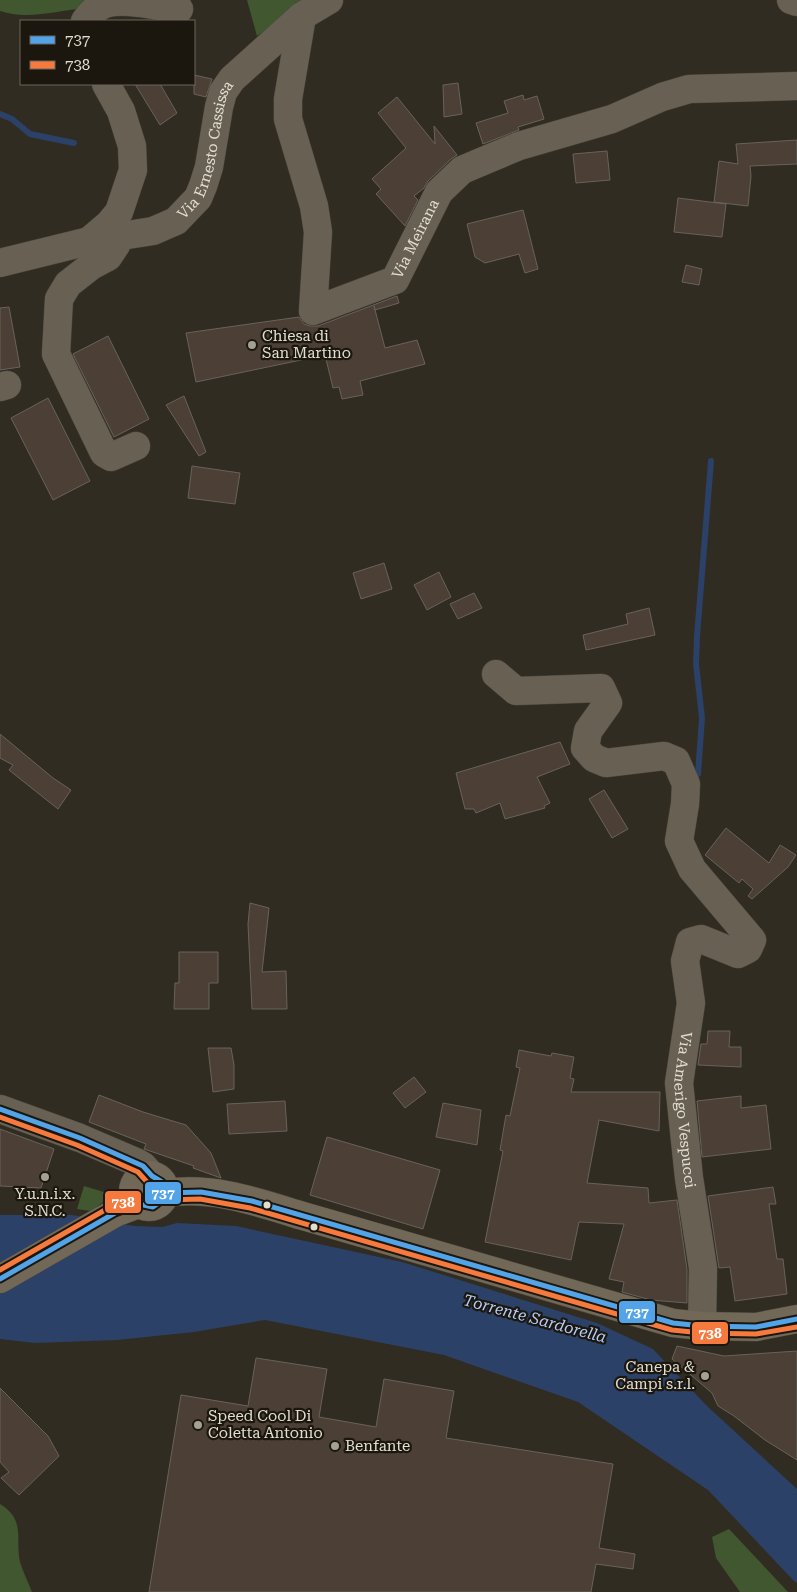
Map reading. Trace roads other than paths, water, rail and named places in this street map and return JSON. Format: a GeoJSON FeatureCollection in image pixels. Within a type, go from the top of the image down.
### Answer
{"type":"FeatureCollection","features":[{"type":"Feature","properties":{"kind":"main road"},"geometry":{"type":"LineString","coordinates":[[0,1279],[127,1209],[134,1195],[134,1185],[142,1177],[159,1184],[220,1193],[258,1202],[673,1323],[702,1326],[756,1327],[797,1319]]}},
{"type":"Feature","properties":{"kind":"street","name":"Via Ernesto Cassissa"},"geometry":{"type":"LineString","coordinates":[[0,263],[89,241],[153,231],[176,221],[189,208],[200,192],[209,167],[223,92],[232,79],[302,16],[330,0]]}},
{"type":"Feature","properties":{"kind":"street"},"geometry":{"type":"LineString","coordinates":[[792,0],[797,2]]}},
{"type":"Feature","properties":{"kind":"street"},"geometry":{"type":"LineString","coordinates":[[86,20],[91,11],[100,4],[110,1],[179,8]]}},
{"type":"Feature","properties":{"kind":"street","name":"Via Meirana"},"geometry":{"type":"LineString","coordinates":[[302,16],[288,99],[288,119],[314,206],[318,232],[313,311],[395,280],[439,192],[462,170],[519,146],[612,120],[688,89],[797,86]]}},
{"type":"Feature","properties":{"kind":"street"},"geometry":{"type":"LineString","coordinates":[[89,241],[109,224],[119,212],[133,170],[132,146],[121,111],[107,85]]}},
{"type":"Feature","properties":{"kind":"street"},"geometry":{"type":"LineString","coordinates":[[119,237],[108,257],[91,266],[68,284],[59,299],[56,354],[104,453],[111,457],[136,446]]}},
{"type":"Feature","properties":{"kind":"street","name":"Via Amerigo Vespucci"},"geometry":{"type":"LineString","coordinates":[[496,674],[516,690],[601,688],[608,703],[588,731],[585,748],[594,758],[606,763],[664,756],[676,761],[686,784],[680,840],[692,869],[752,940],[748,949],[738,954],[701,939],[690,942],[685,961],[691,1003],[679,1083],[689,1178],[703,1268],[702,1326]]}},
{"type":"Feature","properties":{"kind":"street"},"geometry":{"type":"LineString","coordinates":[[0,1110],[80,1138],[136,1162],[143,1166],[159,1184]]}},
{"type":"Feature","properties":{"kind":"water","name":"Torrente Sardorella"},"geometry":{"type":"Polygon","coordinates":[[[0,1215],[72,1215],[134,1226],[162,1227],[177,1223],[236,1226],[402,1262],[597,1323],[653,1349],[707,1406],[797,1489],[797,1583],[708,1490],[578,1402],[444,1355],[265,1320],[194,1332],[117,1340],[35,1343],[0,1339],[0,1215]]]}},
{"type":"Feature","properties":{"kind":"waterway"},"geometry":{"type":"LineString","coordinates":[[0,114],[12,119],[30,134],[74,143]]}},
{"type":"Feature","properties":{"kind":"waterway"},"geometry":{"type":"LineString","coordinates":[[698,774],[702,718],[696,664],[697,636],[711,461]]}},
{"type":"Feature","properties":{"kind":"place","name":"Chiesa di San Martino"},"geometry":{"type":"Point","coordinates":[252,345]}},
{"type":"Feature","properties":{"kind":"place","name":"Y.u.n.i.x. S.N.C."},"geometry":{"type":"Point","coordinates":[45,1177]}},
{"type":"Feature","properties":{"kind":"place","name":"Canepa & Campi s.r.l."},"geometry":{"type":"Point","coordinates":[705,1376]}},
{"type":"Feature","properties":{"kind":"place","name":"Speed Cool Di Coletta Antonio"},"geometry":{"type":"Point","coordinates":[198,1425]}},
{"type":"Feature","properties":{"kind":"place","name":"Benfante"},"geometry":{"type":"Point","coordinates":[335,1446]}}]}
